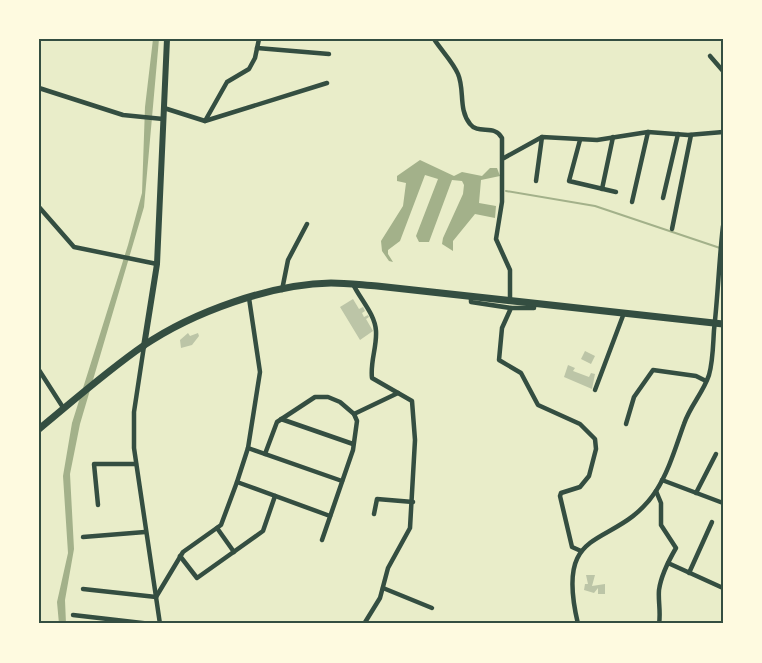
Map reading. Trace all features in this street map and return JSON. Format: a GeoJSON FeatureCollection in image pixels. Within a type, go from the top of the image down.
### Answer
{"type":"FeatureCollection","features":[{"type":"Feature","properties":{"kind":"main road"},"geometry":{"type":"LineString","coordinates":[[144,346],[157,264],[160,119],[164,108],[167,39]]}},
{"type":"Feature","properties":{"kind":"main road"},"geometry":{"type":"LineString","coordinates":[[39,429],[144,346],[176,327],[230,303],[312,284],[353,284],[471,296],[511,304],[534,304],[719,324]]}},
{"type":"Feature","properties":{"kind":"street"},"geometry":{"type":"LineString","coordinates":[[205,121],[227,82],[249,69],[255,58],[259,39]]}},
{"type":"Feature","properties":{"kind":"street"},"geometry":{"type":"LineString","coordinates":[[434,39],[458,74],[464,114],[474,128],[490,129],[500,134],[504,158],[502,202],[496,239],[510,270],[511,304],[501,330],[499,360],[521,373],[538,405],[580,424],[596,444],[592,468],[585,482],[576,490],[561,493],[560,496],[572,547],[580,551]]}},
{"type":"Feature","properties":{"kind":"street"},"geometry":{"type":"LineString","coordinates":[[257,48],[329,54]]}},
{"type":"Feature","properties":{"kind":"street"},"geometry":{"type":"LineString","coordinates":[[710,56],[723,71]]}},
{"type":"Feature","properties":{"kind":"street"},"geometry":{"type":"LineString","coordinates":[[164,108],[205,121],[327,83]]}},
{"type":"Feature","properties":{"kind":"street"},"geometry":{"type":"LineString","coordinates":[[39,88],[123,115],[160,119]]}},
{"type":"Feature","properties":{"kind":"street"},"geometry":{"type":"LineString","coordinates":[[504,158],[542,137],[580,140],[648,132],[691,135],[723,132]]}},
{"type":"Feature","properties":{"kind":"street"},"geometry":{"type":"LineString","coordinates":[[632,202],[648,132]]}},
{"type":"Feature","properties":{"kind":"street"},"geometry":{"type":"LineString","coordinates":[[663,198],[678,134]]}},
{"type":"Feature","properties":{"kind":"street"},"geometry":{"type":"LineString","coordinates":[[672,229],[691,135]]}},
{"type":"Feature","properties":{"kind":"street"},"geometry":{"type":"LineString","coordinates":[[536,181],[542,137]]}},
{"type":"Feature","properties":{"kind":"street"},"geometry":{"type":"LineString","coordinates":[[602,189],[613,137]]}},
{"type":"Feature","properties":{"kind":"street"},"geometry":{"type":"LineString","coordinates":[[580,140],[569,181],[616,192]]}},
{"type":"Feature","properties":{"kind":"street"},"geometry":{"type":"LineString","coordinates":[[39,207],[74,247],[157,264]]}},
{"type":"Feature","properties":{"kind":"street"},"geometry":{"type":"LineString","coordinates":[[282,290],[288,260],[307,224]]}},
{"type":"Feature","properties":{"kind":"street"},"geometry":{"type":"LineString","coordinates":[[578,624],[571,589],[580,551],[588,542],[604,535],[642,507],[656,491],[686,418],[706,381],[719,324],[723,225]]}},
{"type":"Feature","properties":{"kind":"street"},"geometry":{"type":"LineString","coordinates":[[353,284],[362,303],[373,315],[376,329],[372,378],[412,401],[414,415],[413,501],[409,533],[388,568],[380,598],[364,624]]}},
{"type":"Feature","properties":{"kind":"street"},"geometry":{"type":"LineString","coordinates":[[156,597],[180,556],[194,542],[221,525],[248,448],[260,372],[249,298]]}},
{"type":"Feature","properties":{"kind":"street"},"geometry":{"type":"LineString","coordinates":[[594,390],[624,314]]}},
{"type":"Feature","properties":{"kind":"street"},"geometry":{"type":"LineString","coordinates":[[144,346],[134,412],[136,464],[160,624]]}},
{"type":"Feature","properties":{"kind":"street"},"geometry":{"type":"LineString","coordinates":[[39,370],[64,409]]}},
{"type":"Feature","properties":{"kind":"street"},"geometry":{"type":"LineString","coordinates":[[626,424],[634,397],[653,370],[696,376],[706,381]]}},
{"type":"Feature","properties":{"kind":"street"},"geometry":{"type":"LineString","coordinates":[[354,414],[398,393]]}},
{"type":"Feature","properties":{"kind":"street"},"geometry":{"type":"LineString","coordinates":[[265,454],[277,422],[315,397],[328,397],[340,402],[354,414],[357,421],[353,444],[322,540]]}},
{"type":"Feature","properties":{"kind":"street"},"geometry":{"type":"LineString","coordinates":[[281,419],[353,444]]}},
{"type":"Feature","properties":{"kind":"street"},"geometry":{"type":"LineString","coordinates":[[248,448],[342,481]]}},
{"type":"Feature","properties":{"kind":"street"},"geometry":{"type":"LineString","coordinates":[[696,493],[716,454]]}},
{"type":"Feature","properties":{"kind":"street"},"geometry":{"type":"LineString","coordinates":[[98,505],[94,464],[136,464]]}},
{"type":"Feature","properties":{"kind":"street"},"geometry":{"type":"LineString","coordinates":[[662,480],[723,503]]}},
{"type":"Feature","properties":{"kind":"street"},"geometry":{"type":"LineString","coordinates":[[237,482],[330,516]]}},
{"type":"Feature","properties":{"kind":"street"},"geometry":{"type":"LineString","coordinates":[[656,491],[661,503],[661,525],[676,549],[668,563],[659,589],[661,611],[659,624]]}},
{"type":"Feature","properties":{"kind":"street"},"geometry":{"type":"LineString","coordinates":[[180,556],[196,579],[263,531],[275,496]]}},
{"type":"Feature","properties":{"kind":"street"},"geometry":{"type":"LineString","coordinates":[[374,514],[377,499],[413,501]]}},
{"type":"Feature","properties":{"kind":"street"},"geometry":{"type":"LineString","coordinates":[[689,573],[712,522]]}},
{"type":"Feature","properties":{"kind":"street"},"geometry":{"type":"LineString","coordinates":[[217,528],[234,552]]}},
{"type":"Feature","properties":{"kind":"street"},"geometry":{"type":"LineString","coordinates":[[83,537],[145,532]]}},
{"type":"Feature","properties":{"kind":"street"},"geometry":{"type":"LineString","coordinates":[[668,563],[723,588]]}},
{"type":"Feature","properties":{"kind":"street"},"geometry":{"type":"LineString","coordinates":[[383,588],[432,608]]}},
{"type":"Feature","properties":{"kind":"street"},"geometry":{"type":"LineString","coordinates":[[83,589],[156,597]]}},
{"type":"Feature","properties":{"kind":"street"},"geometry":{"type":"LineString","coordinates":[[73,615],[151,624]]}},
{"type":"Feature","properties":{"kind":"street"},"geometry":{"type":"LineString","coordinates":[[367,618],[374,624]]}},
{"type":"Feature","properties":{"kind":"shaded area"},"geometry":{"type":"Polygon","coordinates":[[[153,39],[159,39],[144,207],[80,424],[70,474],[74,549],[65,600],[66,624],[59,624],[57,602],[68,553],[63,476],[72,423],[142,193],[145,107],[153,39]]]}},
{"type":"Feature","properties":{"kind":"shaded area"},"geometry":{"type":"Polygon","coordinates":[[[420,160],[454,176],[462,172],[482,176],[490,168],[497,168],[500,176],[481,180],[479,203],[496,206],[495,218],[475,214],[453,241],[453,251],[442,244],[463,194],[462,181],[452,180],[429,242],[419,242],[416,236],[438,179],[425,175],[400,241],[388,250],[393,262],[389,261],[382,251],[381,241],[403,206],[406,183],[397,181],[397,176],[420,160]]]}},
{"type":"Feature","properties":{"kind":"building"},"geometry":{"type":"Polygon","coordinates":[[[353,299],[359,309],[363,307],[364,317],[368,315],[366,319],[373,331],[360,340],[340,307],[353,299]]]}},
{"type":"Feature","properties":{"kind":"building"},"geometry":{"type":"Polygon","coordinates":[[[188,333],[190,336],[198,333],[199,336],[192,345],[181,348],[180,340],[188,333]]]}},
{"type":"Feature","properties":{"kind":"building"},"geometry":{"type":"Polygon","coordinates":[[[585,351],[595,356],[591,364],[581,359],[585,351]]]}},
{"type":"Feature","properties":{"kind":"building"},"geometry":{"type":"Polygon","coordinates":[[[568,365],[575,368],[573,371],[589,377],[591,373],[595,374],[592,389],[564,377],[568,365]]]}},
{"type":"Feature","properties":{"kind":"building"},"geometry":{"type":"Polygon","coordinates":[[[586,575],[595,575],[592,586],[605,584],[605,594],[598,594],[598,588],[594,593],[584,590],[585,584],[588,584],[586,575]]]}},
{"type":"Feature","properties":{"kind":"waterway"},"geometry":{"type":"LineString","coordinates":[[506,191],[595,206],[723,249]]}}]}
